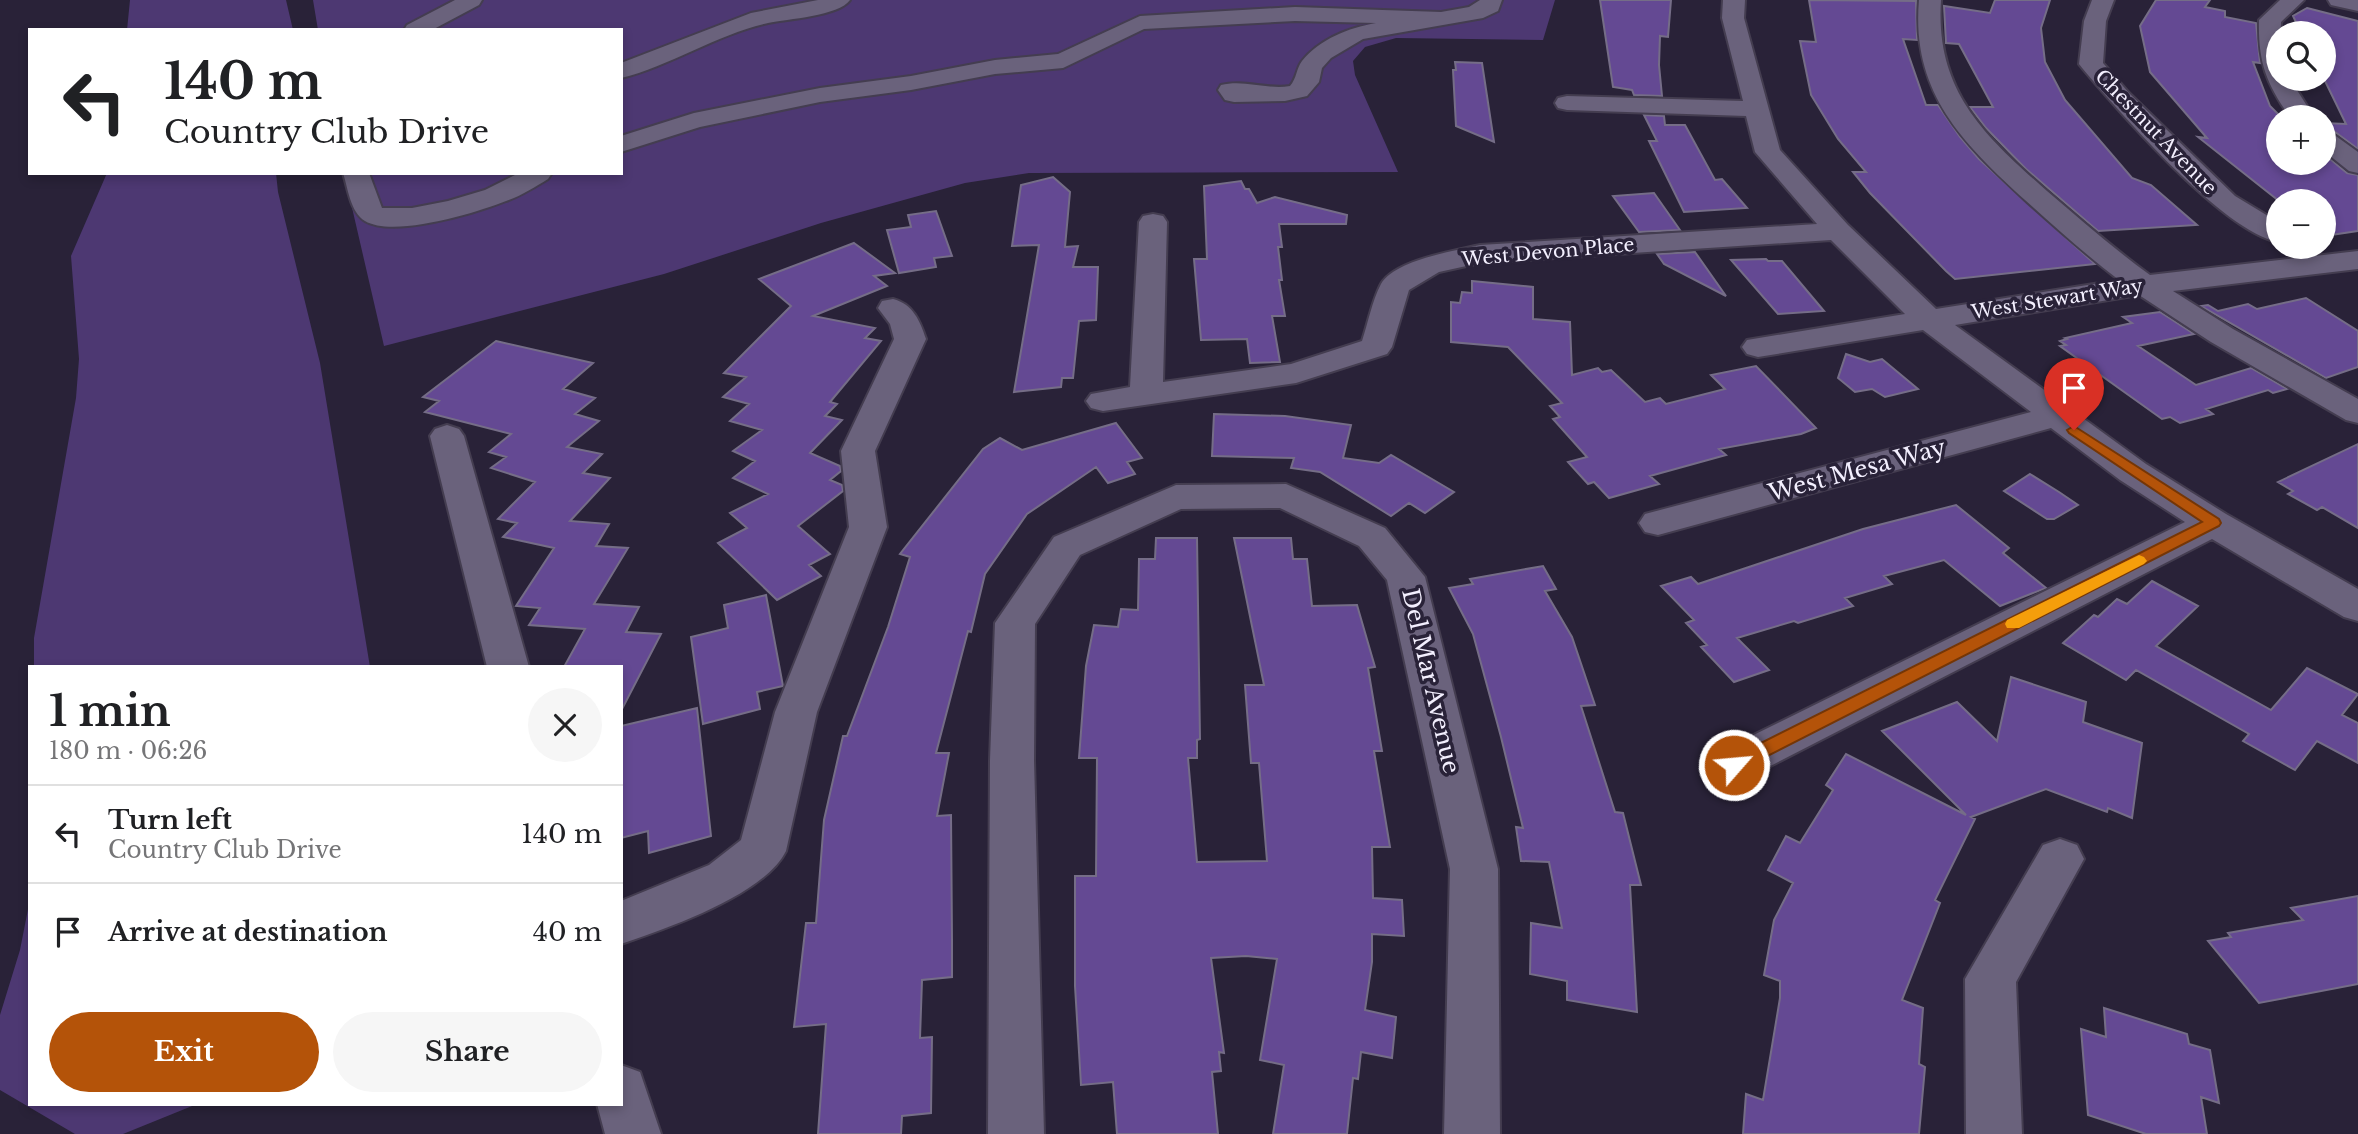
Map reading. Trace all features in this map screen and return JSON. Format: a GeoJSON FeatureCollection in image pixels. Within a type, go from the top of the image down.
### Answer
{"type":"FeatureCollection","features":[{"type":"Feature","properties":{"kind":"street"},"geometry":{"type":"LineString","coordinates":[[419,28],[471,0]]}},
{"type":"Feature","properties":{"kind":"street"},"geometry":{"type":"LineString","coordinates":[[623,70],[760,18],[816,8],[839,0]]}},
{"type":"Feature","properties":{"kind":"street"},"geometry":{"type":"LineString","coordinates":[[1268,94],[1298,91],[1307,82],[1311,66],[1323,53],[1357,33],[1475,13],[1490,6],[1490,0]]}},
{"type":"Feature","properties":{"kind":"street"},"geometry":{"type":"LineString","coordinates":[[1734,0],[1733,18],[1768,152],[1838,231],[1928,319],[2133,472],[2213,523],[2358,607]]}},
{"type":"Feature","properties":{"kind":"street"},"geometry":{"type":"LineString","coordinates":[[1930,0],[1931,48],[1941,84],[1963,123],[2000,163],[2144,285],[2265,361],[2358,413]]}},
{"type":"Feature","properties":{"kind":"street","name":"Chestnut Avenue"},"geometry":{"type":"LineString","coordinates":[[2103,0],[2095,22],[2091,64],[2120,98],[2225,202],[2266,227]]}},
{"type":"Feature","properties":{"kind":"street"},"geometry":{"type":"LineString","coordinates":[[2292,0],[2270,20],[2269,42],[2272,68],[2294,105]]}},
{"type":"Feature","properties":{"kind":"street"},"geometry":{"type":"LineString","coordinates":[[2339,0],[2358,5]]}},
{"type":"Feature","properties":{"kind":"street"},"geometry":{"type":"LineString","coordinates":[[623,143],[704,119],[820,95],[911,83],[995,67],[1063,61],[1140,23],[1295,14],[1448,19]]}},
{"type":"Feature","properties":{"kind":"street"},"geometry":{"type":"LineString","coordinates":[[1567,103],[1757,109]]}},
{"type":"Feature","properties":{"kind":"street"},"geometry":{"type":"LineString","coordinates":[[2336,148],[2358,165]]}},
{"type":"Feature","properties":{"kind":"street"},"geometry":{"type":"LineString","coordinates":[[357,175],[372,214],[378,218],[396,218],[469,204],[498,195],[535,175]]}},
{"type":"Feature","properties":{"kind":"street"},"geometry":{"type":"LineString","coordinates":[[1146,394],[1153,222]]}},
{"type":"Feature","properties":{"kind":"street","name":"West Devon Place"},"geometry":{"type":"LineString","coordinates":[[1103,401],[1297,373],[1376,347],[1395,286],[1429,265],[1480,254],[1838,231]]}},
{"type":"Feature","properties":{"kind":"street"},"geometry":{"type":"LineString","coordinates":[[2344,262],[2358,279]]}},
{"type":"Feature","properties":{"kind":"street","name":"West Stewart Way"},"geometry":{"type":"LineString","coordinates":[[1758,347],[2144,285],[2344,262]]}},
{"type":"Feature","properties":{"kind":"street"},"geometry":{"type":"LineString","coordinates":[[623,922],[726,879],[762,850],[796,712],[868,527],[858,451],[910,340],[905,323],[893,308]]}},
{"type":"Feature","properties":{"kind":"street","name":"West Mesa Way"},"geometry":{"type":"LineString","coordinates":[[1658,523],[2055,416]]}},
{"type":"Feature","properties":{"kind":"street"},"geometry":{"type":"LineString","coordinates":[[447,436],[507,665]]}},
{"type":"Feature","properties":{"kind":"street","name":"Del Mar Avenue"},"geometry":{"type":"LineString","coordinates":[[1016,1134],[1012,760],[1015,623],[1068,546],[1176,497],[1286,496],[1372,537],[1406,577],[1474,869],[1472,1134]]}},
{"type":"Feature","properties":{"kind":"street"},"geometry":{"type":"LineString","coordinates":[[1734,765],[2213,523]]}},
{"type":"Feature","properties":{"kind":"street"},"geometry":{"type":"LineString","coordinates":[[1994,1134],[1990,979],[2060,859]]}},
{"type":"Feature","properties":{"kind":"street"},"geometry":{"type":"LineString","coordinates":[[623,1098],[633,1134]]}},
{"type":"Feature","properties":{"kind":"shaded area"},"geometry":{"type":"Polygon","coordinates":[[[130,0],[286,0],[293,28],[127,28],[130,0]]]}},
{"type":"Feature","properties":{"kind":"shaded area"},"geometry":{"type":"Polygon","coordinates":[[[313,0],[1555,0],[1543,40],[1396,38],[1365,47],[1353,61],[1355,75],[1398,172],[1029,173],[965,183],[821,223],[664,274],[384,346],[344,175],[623,175],[623,28],[318,28],[313,0]]]}},
{"type":"Feature","properties":{"kind":"shaded area"},"geometry":{"type":"Polygon","coordinates":[[[106,175],[276,175],[278,192],[320,363],[370,665],[34,665],[34,638],[76,398],[79,359],[71,256],[106,175]]]}},
{"type":"Feature","properties":{"kind":"shaded area"},"geometry":{"type":"Polygon","coordinates":[[[28,909],[28,1106],[192,1106],[123,1134],[75,1134],[0,1090],[0,1015],[20,950],[28,909]]]}},
{"type":"Feature","properties":{"kind":"building"},"geometry":{"type":"Polygon","coordinates":[[[1600,0],[1671,0],[1668,37],[1660,36],[1662,96],[1634,95],[1632,90],[1613,87],[1600,0]]]}},
{"type":"Feature","properties":{"kind":"building"},"geometry":{"type":"Polygon","coordinates":[[[1809,0],[1916,1],[1917,40],[1903,39],[1926,105],[1938,105],[1979,159],[2095,264],[1955,279],[1946,271],[1853,172],[1866,172],[1838,139],[1811,95],[1800,41],[1816,42],[1809,0]]]}},
{"type":"Feature","properties":{"kind":"building"},"geometry":{"type":"Polygon","coordinates":[[[1995,0],[2050,0],[2041,28],[2045,62],[2065,100],[2132,178],[2151,185],[2197,225],[2098,231],[2026,169],[1986,128],[1970,107],[1993,107],[1959,44],[1946,43],[1944,6],[1990,13],[1995,0]]]}},
{"type":"Feature","properties":{"kind":"building"},"geometry":{"type":"Polygon","coordinates":[[[2156,0],[2210,0],[2205,7],[2225,11],[2225,17],[2256,23],[2260,63],[2253,62],[2270,105],[2266,105],[2266,175],[2336,175],[2336,164],[2347,173],[2358,175],[2358,231],[2336,234],[2336,189],[2266,191],[2198,137],[2207,138],[2150,72],[2140,26],[2156,0]]]}},
{"type":"Feature","properties":{"kind":"building"},"geometry":{"type":"Polygon","coordinates":[[[2307,8],[2358,21],[2358,149],[2336,133],[2336,124],[2346,124],[2330,91],[2336,91],[2336,21],[2295,21],[2293,16],[2307,8]]]}},
{"type":"Feature","properties":{"kind":"building"},"geometry":{"type":"Polygon","coordinates":[[[1455,62],[1482,63],[1494,142],[1456,126],[1453,70],[1456,70],[1455,62]]]}},
{"type":"Feature","properties":{"kind":"building"},"geometry":{"type":"Polygon","coordinates":[[[1644,115],[1664,116],[1665,125],[1685,125],[1715,180],[1722,179],[1747,208],[1684,212],[1649,141],[1657,141],[1644,115]]]}},
{"type":"Feature","properties":{"kind":"building"},"geometry":{"type":"Polygon","coordinates":[[[1053,177],[1070,192],[1065,247],[1078,246],[1073,267],[1098,267],[1096,320],[1079,321],[1073,378],[1062,378],[1061,387],[1014,392],[1039,245],[1012,246],[1021,185],[1053,177]]]}},
{"type":"Feature","properties":{"kind":"building"},"geometry":{"type":"Polygon","coordinates":[[[1241,181],[1257,203],[1275,197],[1347,215],[1346,224],[1279,224],[1282,247],[1278,247],[1282,280],[1279,280],[1285,316],[1272,316],[1280,362],[1250,363],[1247,339],[1201,340],[1194,259],[1207,259],[1204,186],[1241,181]]]}},
{"type":"Feature","properties":{"kind":"building"},"geometry":{"type":"Polygon","coordinates":[[[1654,193],[1680,230],[1639,232],[1613,196],[1654,193]]]}},
{"type":"Feature","properties":{"kind":"building"},"geometry":{"type":"Polygon","coordinates":[[[936,211],[952,256],[934,258],[936,267],[899,273],[887,230],[911,227],[908,215],[936,211]]]}},
{"type":"Feature","properties":{"kind":"building"},"geometry":{"type":"Polygon","coordinates":[[[854,243],[895,273],[874,276],[887,286],[813,316],[875,328],[865,338],[881,341],[830,402],[837,404],[825,416],[842,420],[810,453],[840,466],[841,471],[830,480],[842,485],[843,491],[798,526],[830,554],[809,565],[821,576],[777,600],[718,543],[747,528],[730,513],[768,494],[733,478],[755,461],[733,451],[762,430],[730,421],[749,404],[723,397],[746,377],[724,373],[791,306],[759,279],[854,243]]]}},
{"type":"Feature","properties":{"kind":"building"},"geometry":{"type":"Polygon","coordinates":[[[1695,252],[1726,296],[1664,264],[1657,254],[1695,252]]]}},
{"type":"Feature","properties":{"kind":"building"},"geometry":{"type":"Polygon","coordinates":[[[1731,260],[1782,261],[1824,311],[1778,314],[1731,260]]]}},
{"type":"Feature","properties":{"kind":"building"},"geometry":{"type":"Polygon","coordinates":[[[1472,281],[1533,287],[1533,319],[1570,322],[1572,375],[1598,368],[1602,372],[1611,370],[1645,402],[1660,398],[1666,404],[1725,389],[1711,375],[1756,366],[1816,428],[1801,434],[1719,449],[1726,455],[1650,476],[1659,484],[1609,498],[1594,482],[1588,484],[1568,462],[1587,457],[1553,419],[1560,417],[1550,406],[1562,403],[1508,347],[1451,342],[1451,302],[1460,303],[1462,292],[1472,293],[1472,281]]]}},
{"type":"Feature","properties":{"kind":"building"},"geometry":{"type":"Polygon","coordinates":[[[2306,298],[2358,331],[2358,367],[2326,378],[2201,306],[2208,305],[2218,311],[2248,304],[2257,309],[2306,298]]]}},
{"type":"Feature","properties":{"kind":"building"},"geometry":{"type":"Polygon","coordinates":[[[2160,312],[2194,334],[2138,346],[2196,385],[2251,368],[2287,389],[2273,393],[2268,390],[2206,409],[2213,414],[2180,423],[2170,417],[2162,419],[2060,346],[2066,345],[2060,341],[2067,339],[2065,338],[2132,323],[2123,317],[2160,312]]]}},
{"type":"Feature","properties":{"kind":"building"},"geometry":{"type":"Polygon","coordinates":[[[496,341],[593,363],[563,389],[595,398],[575,414],[599,421],[567,447],[602,454],[583,473],[610,478],[570,521],[609,524],[596,546],[628,548],[594,604],[639,607],[626,632],[661,634],[623,707],[623,665],[565,665],[585,629],[529,625],[540,608],[516,606],[554,548],[503,537],[517,523],[498,519],[535,482],[491,468],[506,457],[489,452],[511,434],[425,412],[439,401],[423,397],[496,341]]]}},
{"type":"Feature","properties":{"kind":"building"},"geometry":{"type":"Polygon","coordinates":[[[1846,354],[1870,362],[1882,359],[1918,389],[1885,397],[1872,389],[1855,392],[1838,378],[1846,354]]]}},
{"type":"Feature","properties":{"kind":"building"},"geometry":{"type":"Polygon","coordinates":[[[1214,414],[1285,416],[1351,425],[1343,458],[1379,463],[1391,455],[1454,492],[1425,513],[1409,503],[1391,516],[1320,472],[1291,468],[1294,458],[1212,456],[1214,414]]]}},
{"type":"Feature","properties":{"kind":"building"},"geometry":{"type":"Polygon","coordinates":[[[1116,423],[1142,458],[1127,462],[1135,474],[1108,483],[1096,467],[1027,514],[985,574],[971,632],[968,631],[936,753],[949,753],[937,816],[951,815],[952,977],[922,980],[920,1038],[932,1037],[931,1113],[902,1116],[901,1134],[818,1134],[826,1024],[794,1027],[806,923],[816,923],[824,820],[843,736],[847,736],[888,627],[910,557],[900,554],[983,449],[1000,438],[1022,450],[1116,423]]]}},
{"type":"Feature","properties":{"kind":"building"},"geometry":{"type":"Polygon","coordinates":[[[2358,444],[2358,528],[2322,507],[2317,510],[2288,494],[2293,491],[2278,482],[2358,444]]]}},
{"type":"Feature","properties":{"kind":"building"},"geometry":{"type":"Polygon","coordinates":[[[2030,474],[2078,505],[2054,519],[2047,519],[2004,491],[2030,474]]]}},
{"type":"Feature","properties":{"kind":"building"},"geometry":{"type":"Polygon","coordinates":[[[1956,505],[2009,548],[2003,553],[2046,588],[2000,606],[1944,560],[1884,576],[1892,584],[1845,598],[1853,606],[1737,638],[1769,670],[1734,682],[1701,647],[1707,645],[1686,623],[1694,620],[1661,586],[1691,577],[1698,584],[1863,529],[1956,505]]]}},
{"type":"Feature","properties":{"kind":"building"},"geometry":{"type":"Polygon","coordinates":[[[1156,538],[1197,538],[1200,739],[1197,740],[1197,758],[1188,758],[1197,862],[1267,861],[1259,763],[1251,763],[1245,685],[1264,685],[1234,538],[1291,538],[1293,559],[1307,559],[1312,606],[1357,605],[1375,667],[1368,668],[1382,751],[1374,751],[1390,847],[1372,847],[1373,898],[1402,900],[1404,936],[1372,934],[1372,962],[1365,1010],[1396,1017],[1392,1058],[1361,1052],[1358,1079],[1353,1078],[1347,1134],[1273,1134],[1284,1065],[1260,1060],[1277,959],[1246,956],[1211,958],[1224,1053],[1219,1052],[1221,1071],[1212,1072],[1218,1134],[1117,1134],[1113,1082],[1081,1085],[1075,986],[1075,876],[1096,876],[1097,758],[1079,758],[1086,666],[1094,625],[1118,627],[1121,609],[1138,610],[1139,559],[1155,559],[1156,538]]]}},
{"type":"Feature","properties":{"kind":"building"},"geometry":{"type":"Polygon","coordinates":[[[1543,566],[1556,589],[1545,591],[1572,637],[1595,705],[1581,706],[1615,812],[1623,813],[1641,885],[1630,885],[1637,1012],[1567,1000],[1567,981],[1530,974],[1531,923],[1562,928],[1549,862],[1521,861],[1516,827],[1523,828],[1501,737],[1473,634],[1449,588],[1473,584],[1470,579],[1543,566]]]}},
{"type":"Feature","properties":{"kind":"building"},"geometry":{"type":"Polygon","coordinates":[[[2152,581],[2198,606],[2156,646],[2271,710],[2307,668],[2358,694],[2342,715],[2358,723],[2358,763],[2317,741],[2295,770],[2243,741],[2249,734],[2136,670],[2126,680],[2063,643],[2094,615],[2098,617],[2117,599],[2127,604],[2152,581]]]}},
{"type":"Feature","properties":{"kind":"building"},"geometry":{"type":"Polygon","coordinates":[[[766,595],[783,686],[757,692],[760,709],[703,724],[691,637],[728,628],[724,605],[766,595]]]}},
{"type":"Feature","properties":{"kind":"building"},"geometry":{"type":"Polygon","coordinates":[[[2011,677],[2086,702],[2083,722],[2142,743],[2132,818],[2108,808],[2107,812],[2046,789],[1971,817],[1975,819],[1935,900],[1940,903],[1902,1000],[1923,1008],[1919,1064],[1925,1067],[1919,1134],[1743,1134],[1746,1094],[1763,1100],[1780,998],[1780,981],[1764,975],[1774,920],[1793,883],[1768,870],[1786,836],[1800,843],[1833,790],[1826,785],[1846,754],[1966,815],[1882,731],[1957,702],[1997,741],[2011,677]]]}},
{"type":"Feature","properties":{"kind":"building"},"geometry":{"type":"Polygon","coordinates":[[[697,708],[711,836],[649,853],[648,831],[623,837],[623,726],[697,708]]]}},
{"type":"Feature","properties":{"kind":"building"},"geometry":{"type":"Polygon","coordinates":[[[2358,896],[2358,984],[2259,1003],[2208,941],[2231,937],[2228,933],[2303,920],[2291,908],[2358,896]]]}},
{"type":"Feature","properties":{"kind":"building"},"geometry":{"type":"Polygon","coordinates":[[[2104,1008],[2187,1034],[2189,1044],[2210,1050],[2219,1103],[2201,1097],[2207,1134],[2146,1134],[2088,1115],[2081,1029],[2106,1037],[2104,1008]]]}},
{"type":"Feature","properties":{"kind":"slow traffic"},"geometry":{"type":"LineString","coordinates":[[2013,624],[2139,561]]}},
{"type":"Feature","properties":{"kind":"route"},"geometry":{"type":"LineString","coordinates":[[1734,765],[2213,523],[2074,430]]}}]}
